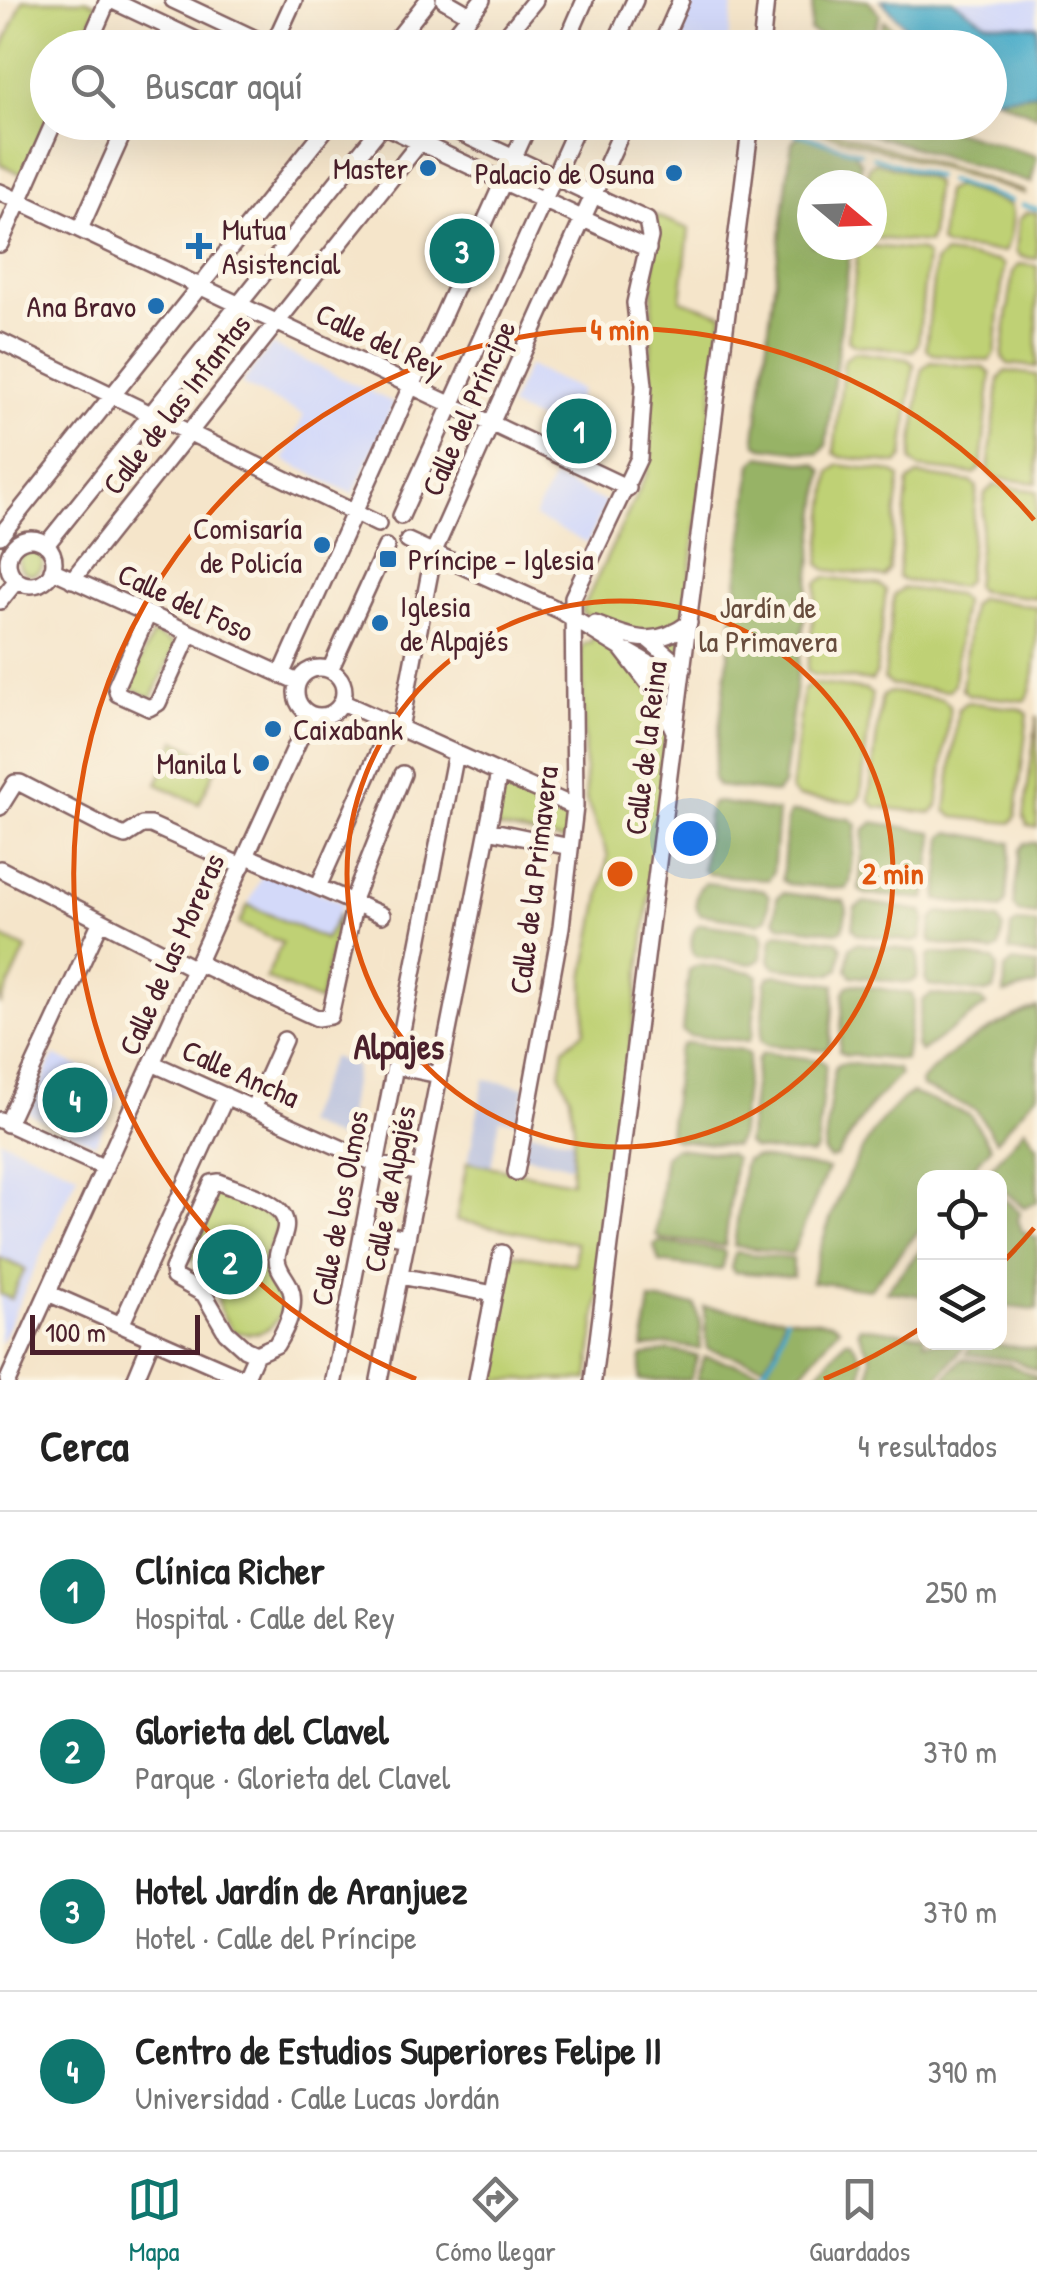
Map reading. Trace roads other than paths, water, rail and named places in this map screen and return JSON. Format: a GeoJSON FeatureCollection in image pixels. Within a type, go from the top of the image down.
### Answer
{"type":"FeatureCollection","features":[{"type":"Feature","properties":{"kind":"street"},"geometry":{"type":"LineString","coordinates":[[95,30],[109,0],[175,30]]}},
{"type":"Feature","properties":{"kind":"street"},"geometry":{"type":"LineString","coordinates":[[172,0],[236,30]]}},
{"type":"Feature","properties":{"kind":"street"},"geometry":{"type":"LineString","coordinates":[[281,30],[294,0]]}},
{"type":"Feature","properties":{"kind":"street"},"geometry":{"type":"LineString","coordinates":[[404,30],[428,0]]}},
{"type":"Feature","properties":{"kind":"street"},"geometry":{"type":"LineString","coordinates":[[444,0],[470,15]]}},
{"type":"Feature","properties":{"kind":"street"},"geometry":{"type":"LineString","coordinates":[[458,30],[482,0]]}},
{"type":"Feature","properties":{"kind":"street"},"geometry":{"type":"LineString","coordinates":[[510,30],[534,0]]}},
{"type":"Feature","properties":{"kind":"street"},"geometry":{"type":"LineString","coordinates":[[572,30],[585,0]]}},
{"type":"Feature","properties":{"kind":"street"},"geometry":{"type":"LineString","coordinates":[[621,30],[634,0]]}},
{"type":"Feature","properties":{"kind":"street"},"geometry":{"type":"LineString","coordinates":[[668,30],[681,0]]}},
{"type":"Feature","properties":{"kind":"street"},"geometry":{"type":"LineString","coordinates":[[748,0],[766,4],[762,30]]}},
{"type":"Feature","properties":{"kind":"street"},"geometry":{"type":"LineString","coordinates":[[0,244],[46,140]]}},
{"type":"Feature","properties":{"kind":"street"},"geometry":{"type":"LineString","coordinates":[[80,229],[120,140]]}},
{"type":"Feature","properties":{"kind":"street","name":"Calle de las Infantas"},"geometry":{"type":"LineString","coordinates":[[0,536],[317,140]]}},
{"type":"Feature","properties":{"kind":"street","name":"Calle de las Infantas"},"geometry":{"type":"LineString","coordinates":[[46,545],[368,140]]}},
{"type":"Feature","properties":{"kind":"street"},"geometry":{"type":"LineString","coordinates":[[414,140],[648,249],[646,220],[475,140]]}},
{"type":"Feature","properties":{"kind":"street","name":"Calle de las Infantas"},"geometry":{"type":"LineString","coordinates":[[72,580],[422,140]]}},
{"type":"Feature","properties":{"kind":"street","name":"Calle del Príncipe"},"geometry":{"type":"LineString","coordinates":[[281,675],[522,140]]}},
{"type":"Feature","properties":{"kind":"street","name":"Calle del Príncipe"},"geometry":{"type":"LineString","coordinates":[[401,516],[571,140]]}},
{"type":"Feature","properties":{"kind":"street","name":"Calle del Príncipe"},"geometry":{"type":"LineString","coordinates":[[318,887],[396,726],[434,551],[618,140]]}},
{"type":"Feature","properties":{"kind":"street","name":"Calle de la Reina"},"geometry":{"type":"LineString","coordinates":[[594,1380],[749,140]]}},
{"type":"Feature","properties":{"kind":"street","name":"Calle del Rey"},"geometry":{"type":"LineString","coordinates":[[0,192],[628,488]]}},
{"type":"Feature","properties":{"kind":"street","name":"Calle de la Primavera"},"geometry":{"type":"LineString","coordinates":[[516,1172],[558,945],[575,807],[573,597],[640,458],[644,385],[635,302],[648,249]]}},
{"type":"Feature","properties":{"kind":"street"},"geometry":{"type":"LineString","coordinates":[[0,341],[378,524]]}},
{"type":"Feature","properties":{"kind":"street"},"geometry":{"type":"LineString","coordinates":[[390,515],[401,516],[409,524],[408,541],[396,548],[386,547],[377,535],[378,524],[390,515]]}},
{"type":"Feature","properties":{"kind":"street"},"geometry":{"type":"LineString","coordinates":[[30,539],[46,545],[53,558],[52,570],[36,584],[16,580],[5,548],[30,539]]}},
{"type":"Feature","properties":{"kind":"street"},"geometry":{"type":"LineString","coordinates":[[408,541],[571,616],[668,675],[683,669],[649,640],[571,616]]}},
{"type":"Feature","properties":{"kind":"street"},"geometry":{"type":"LineString","coordinates":[[330,670],[386,547]]}},
{"type":"Feature","properties":{"kind":"street","name":"Calle del Foso"},"geometry":{"type":"LineString","coordinates":[[52,570],[298,682]]}},
{"type":"Feature","properties":{"kind":"street"},"geometry":{"type":"LineString","coordinates":[[0,601],[16,580]]}},
{"type":"Feature","properties":{"kind":"street"},"geometry":{"type":"LineString","coordinates":[[148,614],[116,686],[118,694],[148,708],[158,703],[190,634]]}},
{"type":"Feature","properties":{"kind":"street"},"geometry":{"type":"LineString","coordinates":[[649,640],[672,635],[688,623]]}},
{"type":"Feature","properties":{"kind":"street"},"geometry":{"type":"LineString","coordinates":[[621,648],[658,696],[672,722],[674,738]]}},
{"type":"Feature","properties":{"kind":"street"},"geometry":{"type":"LineString","coordinates":[[330,670],[344,687],[342,702],[332,713],[310,715],[298,704],[298,682],[309,671],[330,670]]}},
{"type":"Feature","properties":{"kind":"street"},"geometry":{"type":"LineString","coordinates":[[342,702],[575,807]]}},
{"type":"Feature","properties":{"kind":"street","name":"Calle de las Moreras"},"geometry":{"type":"LineString","coordinates":[[8,1380],[310,715]]}},
{"type":"Feature","properties":{"kind":"street","name":"Calle de los Olmos"},"geometry":{"type":"LineString","coordinates":[[334,1380],[456,753]]}},
{"type":"Feature","properties":{"kind":"street","name":"Calle de Alpajés"},"geometry":{"type":"LineString","coordinates":[[379,1380],[499,772]]}},
{"type":"Feature","properties":{"kind":"street"},"geometry":{"type":"LineString","coordinates":[[0,868],[196,966],[324,1019],[333,1012],[352,902],[403,774]]}},
{"type":"Feature","properties":{"kind":"street"},"geometry":{"type":"LineString","coordinates":[[0,808],[12,787],[20,783],[125,836],[142,825],[151,825],[382,914]]}},
{"type":"Feature","properties":{"kind":"street"},"geometry":{"type":"LineString","coordinates":[[488,830],[570,847]]}},
{"type":"Feature","properties":{"kind":"street"},"geometry":{"type":"LineString","coordinates":[[101,921],[4,1122],[105,1168]]}},
{"type":"Feature","properties":{"kind":"street"},"geometry":{"type":"LineString","coordinates":[[252,1109],[284,1040]]}},
{"type":"Feature","properties":{"kind":"street","name":"Calle Ancha"},"geometry":{"type":"LineString","coordinates":[[152,1063],[376,1164],[420,1174]]}},
{"type":"Feature","properties":{"kind":"street"},"geometry":{"type":"LineString","coordinates":[[395,1066],[439,1075]]}},
{"type":"Feature","properties":{"kind":"street"},"geometry":{"type":"LineString","coordinates":[[121,1325],[226,1096]]}},
{"type":"Feature","properties":{"kind":"street"},"geometry":{"type":"LineString","coordinates":[[48,1293],[246,1380],[256,1354],[276,1345],[293,1308],[291,1288],[277,1256],[286,1226],[272,1206],[220,1182],[212,1183],[173,1269],[174,1277],[204,1294],[226,1332],[256,1354]]}},
{"type":"Feature","properties":{"kind":"street"},"geometry":{"type":"LineString","coordinates":[[363,1230],[407,1238]]}},
{"type":"Feature","properties":{"kind":"street"},"geometry":{"type":"LineString","coordinates":[[477,1380],[502,1253]]}},
{"type":"Feature","properties":{"kind":"street"},"geometry":{"type":"LineString","coordinates":[[400,1276],[494,1294]]}},
{"type":"Feature","properties":{"kind":"street"},"geometry":{"type":"LineString","coordinates":[[135,1380],[152,1339]]}},
{"type":"Feature","properties":{"kind":"water"},"geometry":{"type":"Polygon","coordinates":[[[881,0],[952,0],[985,22],[1037,26],[1037,93],[1007,96],[1007,30],[908,30],[881,0]]]}},
{"type":"Feature","properties":{"kind":"waterway"},"geometry":{"type":"LineString","coordinates":[[818,140],[860,153]]}},
{"type":"Feature","properties":{"kind":"waterway"},"geometry":{"type":"LineString","coordinates":[[873,157],[936,177]]}},
{"type":"Feature","properties":{"kind":"waterway"},"geometry":{"type":"LineString","coordinates":[[948,181],[1011,201]]}},
{"type":"Feature","properties":{"kind":"waterway"},"geometry":{"type":"LineString","coordinates":[[1023,205],[1037,209]]}},
{"type":"Feature","properties":{"kind":"waterway"},"geometry":{"type":"LineString","coordinates":[[756,1380],[778,1349],[786,1318]]}},
{"type":"Feature","properties":{"kind":"place","name":"Master"},"geometry":{"type":"Point","coordinates":[428,168]}},
{"type":"Feature","properties":{"kind":"place","name":"Palacio de Osuna"},"geometry":{"type":"Point","coordinates":[674,173]}},
{"type":"Feature","properties":{"kind":"place","name":"Mutua Asistencial"},"geometry":{"type":"Point","coordinates":[199,246]}},
{"type":"Feature","properties":{"kind":"place","name":"Hotel Jardín de Aranjuez"},"geometry":{"type":"Point","coordinates":[462,251]}},
{"type":"Feature","properties":{"kind":"place","name":"Ana Bravo"},"geometry":{"type":"Point","coordinates":[156,306]}},
{"type":"Feature","properties":{"kind":"place","name":"Clínica Richer"},"geometry":{"type":"Point","coordinates":[579,431]}},
{"type":"Feature","properties":{"kind":"place","name":"Comisaría de Policía"},"geometry":{"type":"Point","coordinates":[322,545]}},
{"type":"Feature","properties":{"kind":"place","name":"Príncipe - Iglesia"},"geometry":{"type":"Point","coordinates":[388,559]}},
{"type":"Feature","properties":{"kind":"place","name":"Iglesia de Alpajés"},"geometry":{"type":"Point","coordinates":[380,623]}},
{"type":"Feature","properties":{"kind":"place","name":"Caixabank"},"geometry":{"type":"Point","coordinates":[273,729]}},
{"type":"Feature","properties":{"kind":"place","name":"Manila l"},"geometry":{"type":"Point","coordinates":[261,763]}},
{"type":"Feature","properties":{"kind":"place","name":"Centro de Estudios Superiores Felipe II"},"geometry":{"type":"Point","coordinates":[75,1100]}},
{"type":"Feature","properties":{"kind":"place","name":"Glorieta del Clavel"},"geometry":{"type":"Point","coordinates":[230,1262]}},
{"type":"Feature","properties":{"kind":"district","name":"Alpajes"},"geometry":{"type":"Point","coordinates":[399,1046]}},
{"type":"Feature","properties":{"kind":"park label","name":"Jardín de la Primavera"},"geometry":{"type":"Point","coordinates":[768,624]}}]}
